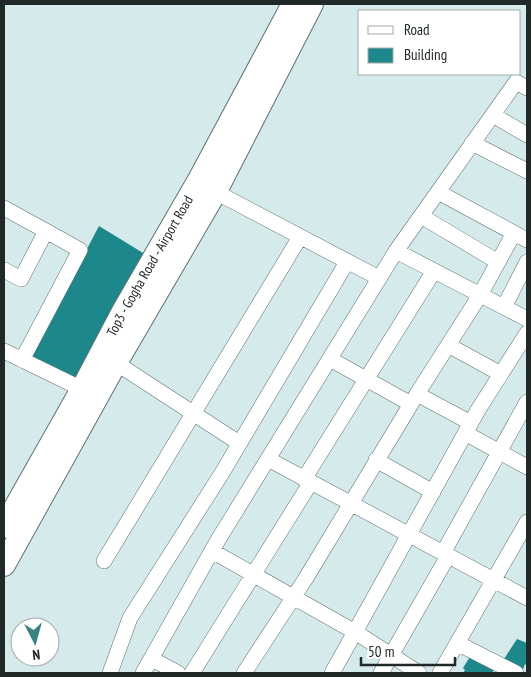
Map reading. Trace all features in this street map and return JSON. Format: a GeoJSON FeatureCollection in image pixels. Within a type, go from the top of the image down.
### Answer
{"type":"FeatureCollection","features":[{"type":"Feature","properties":{"kind":"main road","name":"Top3 - Gogha Road - Airport Road"},"geometry":{"type":"LineString","coordinates":[[4,528],[89,395],[122,313],[206,187],[293,4]]}},
{"type":"Feature","properties":{"kind":"main road"},"geometry":{"type":"LineString","coordinates":[[4,565],[89,395],[116,363],[206,187],[312,4]]}},
{"type":"Feature","properties":{"kind":"street"},"geometry":{"type":"LineString","coordinates":[[143,673],[212,551],[396,251],[516,82],[527,88]]}},
{"type":"Feature","properties":{"kind":"street"},"geometry":{"type":"LineString","coordinates":[[492,115],[527,135]]}},
{"type":"Feature","properties":{"kind":"street"},"geometry":{"type":"LineString","coordinates":[[472,143],[527,171]]}},
{"type":"Feature","properties":{"kind":"street"},"geometry":{"type":"LineString","coordinates":[[206,187],[379,278]]}},
{"type":"Feature","properties":{"kind":"street"},"geometry":{"type":"LineString","coordinates":[[438,192],[527,240]]}},
{"type":"Feature","properties":{"kind":"street"},"geometry":{"type":"LineString","coordinates":[[4,208],[80,250],[22,360]]}},
{"type":"Feature","properties":{"kind":"street"},"geometry":{"type":"LineString","coordinates":[[421,216],[498,262]]}},
{"type":"Feature","properties":{"kind":"street"},"geometry":{"type":"LineString","coordinates":[[4,270],[21,279],[46,232]]}},
{"type":"Feature","properties":{"kind":"street"},"geometry":{"type":"LineString","coordinates":[[244,673],[480,295],[514,233]]}},
{"type":"Feature","properties":{"kind":"street"},"geometry":{"type":"LineString","coordinates":[[104,561],[300,237]]}},
{"type":"Feature","properties":{"kind":"street"},"geometry":{"type":"LineString","coordinates":[[396,251],[527,319]]}},
{"type":"Feature","properties":{"kind":"street"},"geometry":{"type":"LineString","coordinates":[[110,673],[130,618],[239,443],[347,262]]}},
{"type":"Feature","properties":{"kind":"street"},"geometry":{"type":"LineString","coordinates":[[504,307],[527,262]]}},
{"type":"Feature","properties":{"kind":"street"},"geometry":{"type":"LineString","coordinates":[[192,673],[308,481],[365,379],[434,271]]}},
{"type":"Feature","properties":{"kind":"street"},"geometry":{"type":"LineString","coordinates":[[332,673],[468,428],[527,333]]}},
{"type":"Feature","properties":{"kind":"street"},"geometry":{"type":"LineString","coordinates":[[448,345],[501,374]]}},
{"type":"Feature","properties":{"kind":"street"},"geometry":{"type":"LineString","coordinates":[[4,351],[89,395]]}},
{"type":"Feature","properties":{"kind":"street"},"geometry":{"type":"LineString","coordinates":[[330,359],[365,379],[414,399],[468,428],[498,452],[527,467]]}},
{"type":"Feature","properties":{"kind":"street"},"geometry":{"type":"LineString","coordinates":[[116,363],[239,443]]}},
{"type":"Feature","properties":{"kind":"street"},"geometry":{"type":"LineString","coordinates":[[381,673],[498,452],[527,402]]}},
{"type":"Feature","properties":{"kind":"street"},"geometry":{"type":"LineString","coordinates":[[268,459],[527,598]]}},
{"type":"Feature","properties":{"kind":"street"},"geometry":{"type":"LineString","coordinates":[[376,460],[433,492]]}},
{"type":"Feature","properties":{"kind":"street"},"geometry":{"type":"LineString","coordinates":[[440,673],[527,522]]}},
{"type":"Feature","properties":{"kind":"street"},"geometry":{"type":"LineString","coordinates":[[212,551],[355,632],[419,673]]}},
{"type":"Feature","properties":{"kind":"street"},"geometry":{"type":"LineString","coordinates":[[457,643],[516,673]]}},
{"type":"Feature","properties":{"kind":"street"},"geometry":{"type":"LineString","coordinates":[[152,659],[178,673]]}},
{"type":"Feature","properties":{"kind":"building"},"geometry":{"type":"Polygon","coordinates":[[[99,226],[148,256],[80,381],[29,359],[99,226]]]}},
{"type":"Feature","properties":{"kind":"building"},"geometry":{"type":"Polygon","coordinates":[[[517,639],[527,643],[527,666],[525,664],[522,672],[504,659],[517,639]]]}},
{"type":"Feature","properties":{"kind":"building"},"geometry":{"type":"Polygon","coordinates":[[[471,655],[496,667],[492,673],[463,673],[465,670],[463,668],[471,655]]]}}]}
